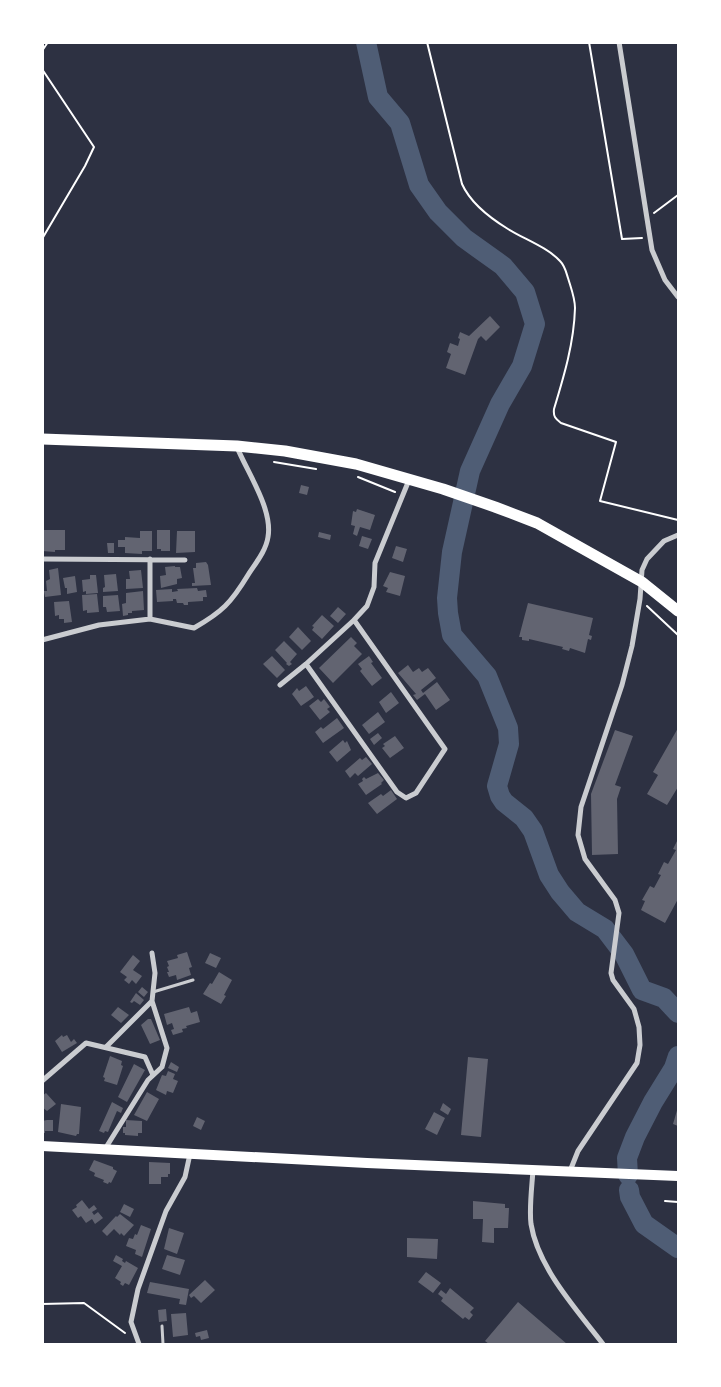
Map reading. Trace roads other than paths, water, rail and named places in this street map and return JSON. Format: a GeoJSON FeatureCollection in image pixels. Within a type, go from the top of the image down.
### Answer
{"type":"FeatureCollection","features":[{"type":"Feature","properties":{"kind":"highway"},"geometry":{"type":"LineString","coordinates":[[42,439],[237,446],[285,451],[356,464],[443,489],[537,523],[642,582],[678,611]]}},
{"type":"Feature","properties":{"kind":"main road"},"geometry":{"type":"LineString","coordinates":[[42,1146],[678,1176]]}},
{"type":"Feature","properties":{"kind":"street"},"geometry":{"type":"LineString","coordinates":[[619,42],[652,250],[665,280],[678,297]]}},
{"type":"Feature","properties":{"kind":"street"},"geometry":{"type":"LineString","coordinates":[[42,640],[100,625],[150,619],[194,628],[216,615],[236,595],[260,556],[268,537],[267,520],[257,486],[237,446]]}},
{"type":"Feature","properties":{"kind":"street"},"geometry":{"type":"LineString","coordinates":[[280,685],[306,664],[367,606],[374,587],[375,563],[409,479]]}},
{"type":"Feature","properties":{"kind":"street"},"geometry":{"type":"LineString","coordinates":[[570,1171],[578,1151],[637,1063],[640,1045],[639,1027],[634,1009],[612,980],[610,973],[619,912],[616,900],[585,859],[578,836],[581,807],[622,685],[632,646],[640,598],[642,570],[647,559],[664,541],[678,535]]}},
{"type":"Feature","properties":{"kind":"street"},"geometry":{"type":"LineString","coordinates":[[42,558],[185,560]]}},
{"type":"Feature","properties":{"kind":"street"},"geometry":{"type":"LineString","coordinates":[[150,559],[150,619]]}},
{"type":"Feature","properties":{"kind":"street"},"geometry":{"type":"LineString","coordinates":[[306,664],[397,792],[406,798],[416,793],[445,749],[354,620]]}},
{"type":"Feature","properties":{"kind":"street"},"geometry":{"type":"LineString","coordinates":[[104,1149],[148,1080],[162,1067],[166,1048],[152,1001],[155,973],[152,953]]}},
{"type":"Feature","properties":{"kind":"street"},"geometry":{"type":"LineString","coordinates":[[106,1047],[152,1001]]}},
{"type":"Feature","properties":{"kind":"street"},"geometry":{"type":"LineString","coordinates":[[42,1081],[86,1043],[145,1057],[153,1075]]}},
{"type":"Feature","properties":{"kind":"street"},"geometry":{"type":"LineString","coordinates":[[138,1343],[131,1322],[138,1289],[166,1211],[185,1177],[190,1154]]}},
{"type":"Feature","properties":{"kind":"street"},"geometry":{"type":"LineString","coordinates":[[533,1170],[531,1223],[538,1246],[556,1282],[603,1344]]}},
{"type":"Feature","properties":{"kind":"lane"},"geometry":{"type":"LineString","coordinates":[[153,992],[194,980]]}},
{"type":"Feature","properties":{"kind":"lane"},"geometry":{"type":"LineString","coordinates":[[162,1326],[163,1344]]}},
{"type":"Feature","properties":{"kind":"waterway"},"geometry":{"type":"LineString","coordinates":[[366,42],[378,97],[400,123],[419,185],[438,212],[464,238],[503,266],[525,292],[535,324],[522,366],[500,404],[470,471],[452,552],[447,598],[452,635],[487,676],[508,728],[509,744],[497,786],[500,796],[504,802],[524,818],[533,831],[549,875],[560,892],[577,912],[605,929],[624,954],[642,990],[664,998],[678,1013]]}},
{"type":"Feature","properties":{"kind":"waterway"},"geometry":{"type":"LineString","coordinates":[[628,1175],[627,1158],[635,1137],[653,1102],[674,1068],[678,1056]]}},
{"type":"Feature","properties":{"kind":"waterway"},"geometry":{"type":"LineString","coordinates":[[629,1190],[630,1197],[644,1224],[678,1248]]}}]}
